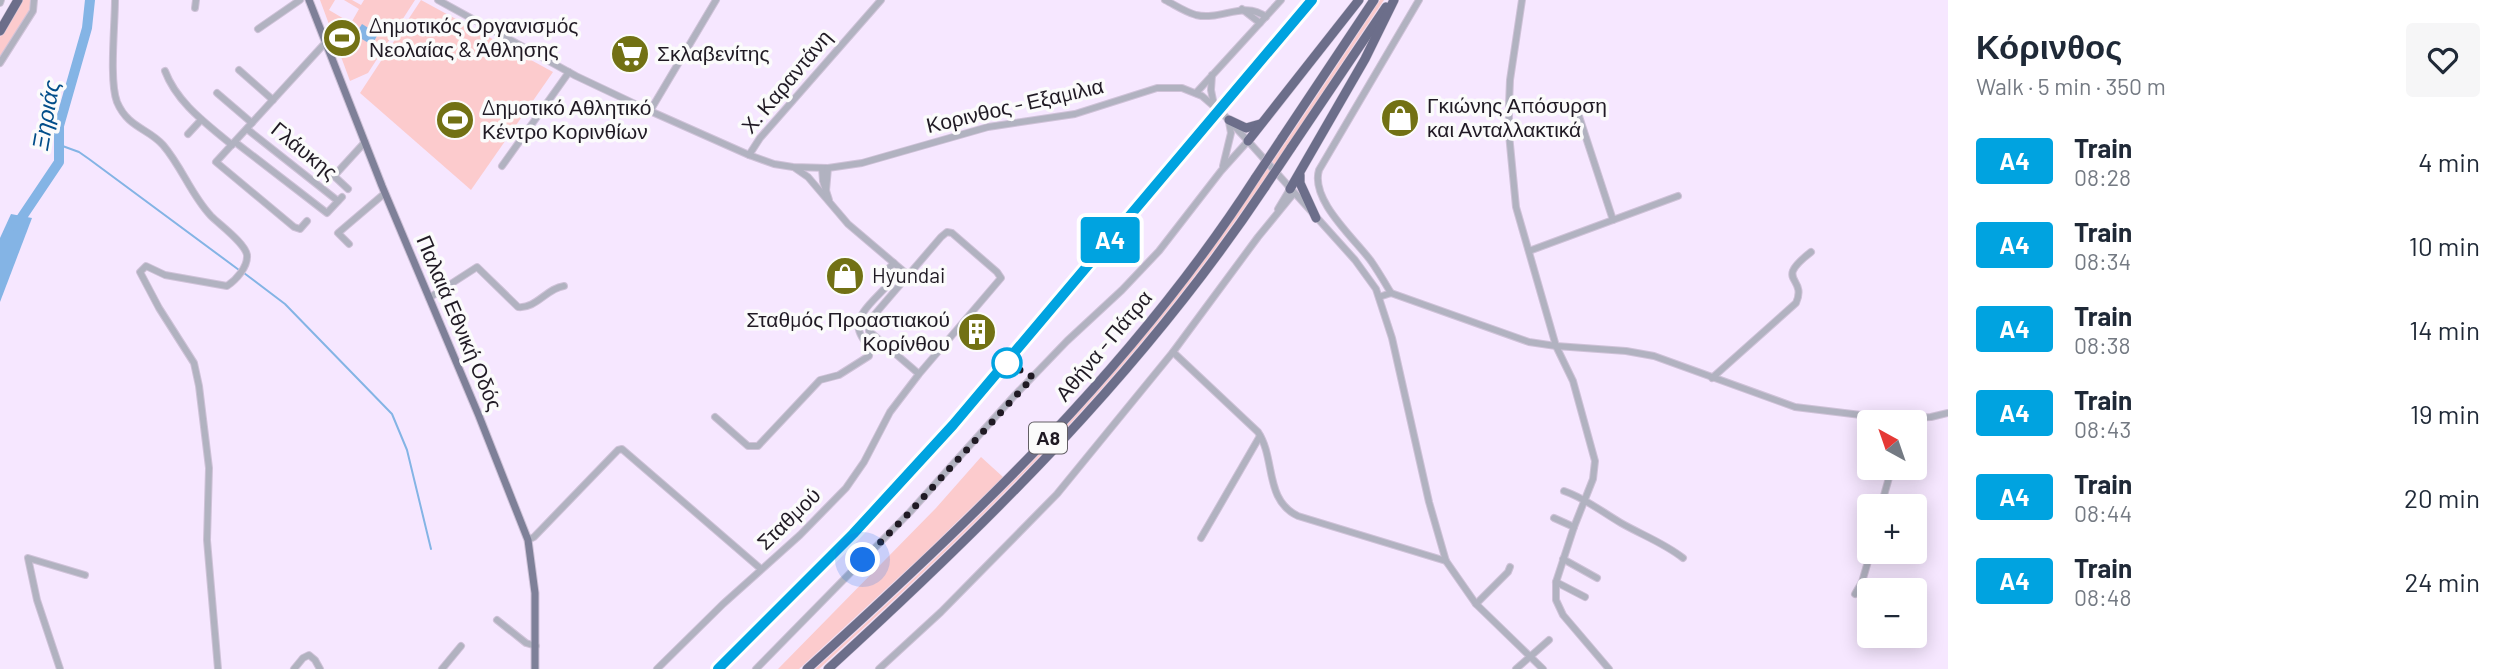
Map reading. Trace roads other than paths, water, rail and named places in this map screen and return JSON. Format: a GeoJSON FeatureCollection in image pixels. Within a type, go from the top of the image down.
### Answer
{"type":"FeatureCollection","features":[{"type":"Feature","properties":{"kind":"highway"},"geometry":{"type":"LineString","coordinates":[[0,31],[18,0]]}},
{"type":"Feature","properties":{"kind":"highway"},"geometry":{"type":"LineString","coordinates":[[1248,141],[1359,0]]}},
{"type":"Feature","properties":{"kind":"highway","name":"Αθήνα - Πάτρα"},"geometry":{"type":"LineString","coordinates":[[807,669],[950,538],[1056,429],[1159,308],[1256,177],[1374,0]]}},
{"type":"Feature","properties":{"kind":"highway"},"geometry":{"type":"LineString","coordinates":[[1292,191],[1365,58],[1392,0]]}},
{"type":"Feature","properties":{"kind":"highway","name":"Αθήνα - Πάτρα"},"geometry":{"type":"LineString","coordinates":[[828,669],[959,547],[1066,437],[1161,326],[1265,187],[1392,0]]}},
{"type":"Feature","properties":{"kind":"highway"},"geometry":{"type":"LineString","coordinates":[[1229,120],[1241,127],[1250,128],[1264,121]]}},
{"type":"Feature","properties":{"kind":"highway"},"geometry":{"type":"LineString","coordinates":[[1301,172],[1300,183],[1316,218]]}},
{"type":"Feature","properties":{"kind":"main road","name":"Παλαιά Εθνική Οδός"},"geometry":{"type":"LineString","coordinates":[[309,0],[385,193],[528,540],[535,593],[535,669]]}},
{"type":"Feature","properties":{"kind":"street"},"geometry":{"type":"LineString","coordinates":[[0,63],[33,11],[34,0]]}},
{"type":"Feature","properties":{"kind":"street"},"geometry":{"type":"LineString","coordinates":[[115,0],[116,98],[127,117],[164,146],[203,206],[243,247],[247,255],[239,275],[230,285],[224,286],[165,275],[146,266],[140,272],[194,363],[199,386],[209,468],[207,540],[218,669]]}},
{"type":"Feature","properties":{"kind":"street"},"geometry":{"type":"LineString","coordinates":[[195,0],[195,8]]}},
{"type":"Feature","properties":{"kind":"street"},"geometry":{"type":"LineString","coordinates":[[258,29],[300,0]]}},
{"type":"Feature","properties":{"kind":"street","name":"Κορινθος - Εξαμιλια"},"geometry":{"type":"LineString","coordinates":[[438,0],[569,72],[749,155],[774,164],[793,167],[825,168],[862,163],[988,127],[1075,114],[1150,89],[1173,87],[1196,93],[1215,106],[1248,141],[1360,267],[1379,297],[1392,338],[1434,523],[1446,561],[1476,604],[1543,669]]}},
{"type":"Feature","properties":{"kind":"street"},"geometry":{"type":"LineString","coordinates":[[650,110],[716,0]]}},
{"type":"Feature","properties":{"kind":"street","name":"Χ. Καραντάνη"},"geometry":{"type":"LineString","coordinates":[[749,155],[760,138],[881,0]]}},
{"type":"Feature","properties":{"kind":"street"},"geometry":{"type":"LineString","coordinates":[[1165,0],[1196,15],[1208,16],[1239,9],[1254,9],[1266,17]]}},
{"type":"Feature","properties":{"kind":"street"},"geometry":{"type":"LineString","coordinates":[[1236,0],[1239,9],[1260,23]]}},
{"type":"Feature","properties":{"kind":"street"},"geometry":{"type":"LineString","coordinates":[[1196,93],[1281,0]]}},
{"type":"Feature","properties":{"kind":"street"},"geometry":{"type":"LineString","coordinates":[[1419,0],[1319,170],[1317,178],[1327,206],[1370,260],[1391,293],[1516,339],[1654,356],[1795,407],[1857,415]]}},
{"type":"Feature","properties":{"kind":"street"},"geometry":{"type":"LineString","coordinates":[[1522,0],[1510,80],[1509,134],[1516,207],[1556,346],[1573,381],[1595,461],[1593,479],[1556,582],[1556,600],[1560,610],[1609,669]]}},
{"type":"Feature","properties":{"kind":"street"},"geometry":{"type":"LineString","coordinates":[[307,221],[300,229],[293,227],[216,164],[326,42]]}},
{"type":"Feature","properties":{"kind":"street"},"geometry":{"type":"LineString","coordinates":[[239,70],[273,100]]}},
{"type":"Feature","properties":{"kind":"street"},"geometry":{"type":"LineString","coordinates":[[165,71],[176,91],[201,120],[233,144]]}},
{"type":"Feature","properties":{"kind":"street"},"geometry":{"type":"LineString","coordinates":[[502,166],[569,72]]}},
{"type":"Feature","properties":{"kind":"street"},"geometry":{"type":"LineString","coordinates":[[1212,75],[1211,90],[1215,106]]}},
{"type":"Feature","properties":{"kind":"street","name":"Γλάυκης"},"geometry":{"type":"LineString","coordinates":[[218,93],[250,126],[340,199],[327,213],[233,144]]}},
{"type":"Feature","properties":{"kind":"street"},"geometry":{"type":"LineString","coordinates":[[1575,104],[1613,220]]}},
{"type":"Feature","properties":{"kind":"street"},"geometry":{"type":"LineString","coordinates":[[188,134],[201,120]]}},
{"type":"Feature","properties":{"kind":"street"},"geometry":{"type":"LineString","coordinates":[[1221,170],[1226,160],[1231,133],[1229,120]]}},
{"type":"Feature","properties":{"kind":"street"},"geometry":{"type":"LineString","coordinates":[[756,669],[910,512],[1015,394],[1159,251],[1221,170],[1248,141]]}},
{"type":"Feature","properties":{"kind":"street"},"geometry":{"type":"LineString","coordinates":[[348,188],[334,176],[365,142]]}},
{"type":"Feature","properties":{"kind":"street"},"geometry":{"type":"LineString","coordinates":[[793,167],[808,177],[848,224],[908,275],[869,321],[868,327],[869,331],[919,374]]}},
{"type":"Feature","properties":{"kind":"street"},"geometry":{"type":"LineString","coordinates":[[825,168],[826,191],[831,205]]}},
{"type":"Feature","properties":{"kind":"street"},"geometry":{"type":"LineString","coordinates":[[879,669],[960,594],[1057,494],[1173,352],[1292,191]]}},
{"type":"Feature","properties":{"kind":"street"},"geometry":{"type":"LineString","coordinates":[[349,244],[338,233],[385,193]]}},
{"type":"Feature","properties":{"kind":"street"},"geometry":{"type":"LineString","coordinates":[[1529,251],[1678,196]]}},
{"type":"Feature","properties":{"kind":"street","name":"Σταθμού"},"geometry":{"type":"LineString","coordinates":[[657,669],[800,535],[846,488],[890,412],[1001,278],[950,232],[941,237],[908,275]]}},
{"type":"Feature","properties":{"kind":"street"},"geometry":{"type":"LineString","coordinates":[[1712,379],[1796,303],[1799,293],[1792,268],[1811,252]]}},
{"type":"Feature","properties":{"kind":"street"},"geometry":{"type":"LineString","coordinates":[[715,417],[748,446],[758,446],[820,380],[839,375],[869,356],[869,348],[859,331],[859,320],[890,282],[889,268],[894,263]]}},
{"type":"Feature","properties":{"kind":"street"},"geometry":{"type":"LineString","coordinates":[[429,298],[477,267],[518,307],[534,303],[552,289],[564,286]]}},
{"type":"Feature","properties":{"kind":"street"},"geometry":{"type":"LineString","coordinates":[[1379,297],[1391,293]]}},
{"type":"Feature","properties":{"kind":"street"},"geometry":{"type":"LineString","coordinates":[[1173,352],[1251,424],[1260,436],[1272,482],[1289,512],[1446,561]]}},
{"type":"Feature","properties":{"kind":"street"},"geometry":{"type":"LineString","coordinates":[[1927,417],[1948,413]]}},
{"type":"Feature","properties":{"kind":"street"},"geometry":{"type":"LineString","coordinates":[[1201,538],[1260,436]]}},
{"type":"Feature","properties":{"kind":"street"},"geometry":{"type":"LineString","coordinates":[[528,540],[622,449],[761,569]]}},
{"type":"Feature","properties":{"kind":"street"},"geometry":{"type":"LineString","coordinates":[[1564,491],[1586,500],[1684,558]]}},
{"type":"Feature","properties":{"kind":"street"},"geometry":{"type":"LineString","coordinates":[[1554,518],[1574,527]]}},
{"type":"Feature","properties":{"kind":"street"},"geometry":{"type":"LineString","coordinates":[[60,669],[37,600],[28,558],[85,575]]}},
{"type":"Feature","properties":{"kind":"street"},"geometry":{"type":"LineString","coordinates":[[1563,559],[1597,578]]}},
{"type":"Feature","properties":{"kind":"street"},"geometry":{"type":"LineString","coordinates":[[1855,594],[1867,564]]}},
{"type":"Feature","properties":{"kind":"street"},"geometry":{"type":"LineString","coordinates":[[1476,604],[1510,567]]}},
{"type":"Feature","properties":{"kind":"street"},"geometry":{"type":"LineString","coordinates":[[1556,582],[1585,597]]}},
{"type":"Feature","properties":{"kind":"street"},"geometry":{"type":"LineString","coordinates":[[497,620],[526,643],[536,646]]}},
{"type":"Feature","properties":{"kind":"street"},"geometry":{"type":"LineString","coordinates":[[1516,669],[1549,640]]}},
{"type":"Feature","properties":{"kind":"street"},"geometry":{"type":"LineString","coordinates":[[442,669],[461,646]]}},
{"type":"Feature","properties":{"kind":"street"},"geometry":{"type":"LineString","coordinates":[[294,669],[309,655],[320,669]]}},
{"type":"Feature","properties":{"kind":"water"},"geometry":{"type":"Polygon","coordinates":[[[362,24],[378,34],[372,45],[355,35],[362,24]]]}},
{"type":"Feature","properties":{"kind":"water"},"geometry":{"type":"Polygon","coordinates":[[[11,214],[32,218],[0,302],[0,238],[11,214]]]}},
{"type":"Feature","properties":{"kind":"waterway","name":"Ξηριάς"},"geometry":{"type":"LineString","coordinates":[[16,226],[59,162],[59,126],[87,28],[90,0]]}},
{"type":"Feature","properties":{"kind":"waterway"},"geometry":{"type":"LineString","coordinates":[[57,144],[79,152],[239,270]]}},
{"type":"Feature","properties":{"kind":"waterway"},"geometry":{"type":"LineString","coordinates":[[244,273],[285,304],[392,414],[407,450],[431,549]]}},
{"type":"Feature","properties":{"kind":"railway"},"geometry":{"type":"LineString","coordinates":[[714,669],[925,452],[1308,0]]}},
{"type":"Feature","properties":{"kind":"train","name":"A4"},"geometry":{"type":"LineString","coordinates":[[718,669],[908,476],[1312,0]]}},
{"type":"Feature","properties":{"kind":"place","name":"Δημοτικός Οργανισμός Νεολαίας & Άθλησης"},"geometry":{"type":"Point","coordinates":[342,38]}},
{"type":"Feature","properties":{"kind":"place","name":"Σκλαβενίτης"},"geometry":{"type":"Point","coordinates":[630,54]}},
{"type":"Feature","properties":{"kind":"place","name":"Γκιώνης Απόσυρση και Ανταλλακτικά"},"geometry":{"type":"Point","coordinates":[1400,118]}},
{"type":"Feature","properties":{"kind":"place","name":"Δημοτικό Αθλητικό Κέντρο Κορινθίων"},"geometry":{"type":"Point","coordinates":[455,120]}},
{"type":"Feature","properties":{"kind":"place","name":"Hyundai"},"geometry":{"type":"Point","coordinates":[845,276]}},
{"type":"Feature","properties":{"kind":"place","name":"Σταθμός Προαστιακού Κορίνθου"},"geometry":{"type":"Point","coordinates":[977,332]}}]}
